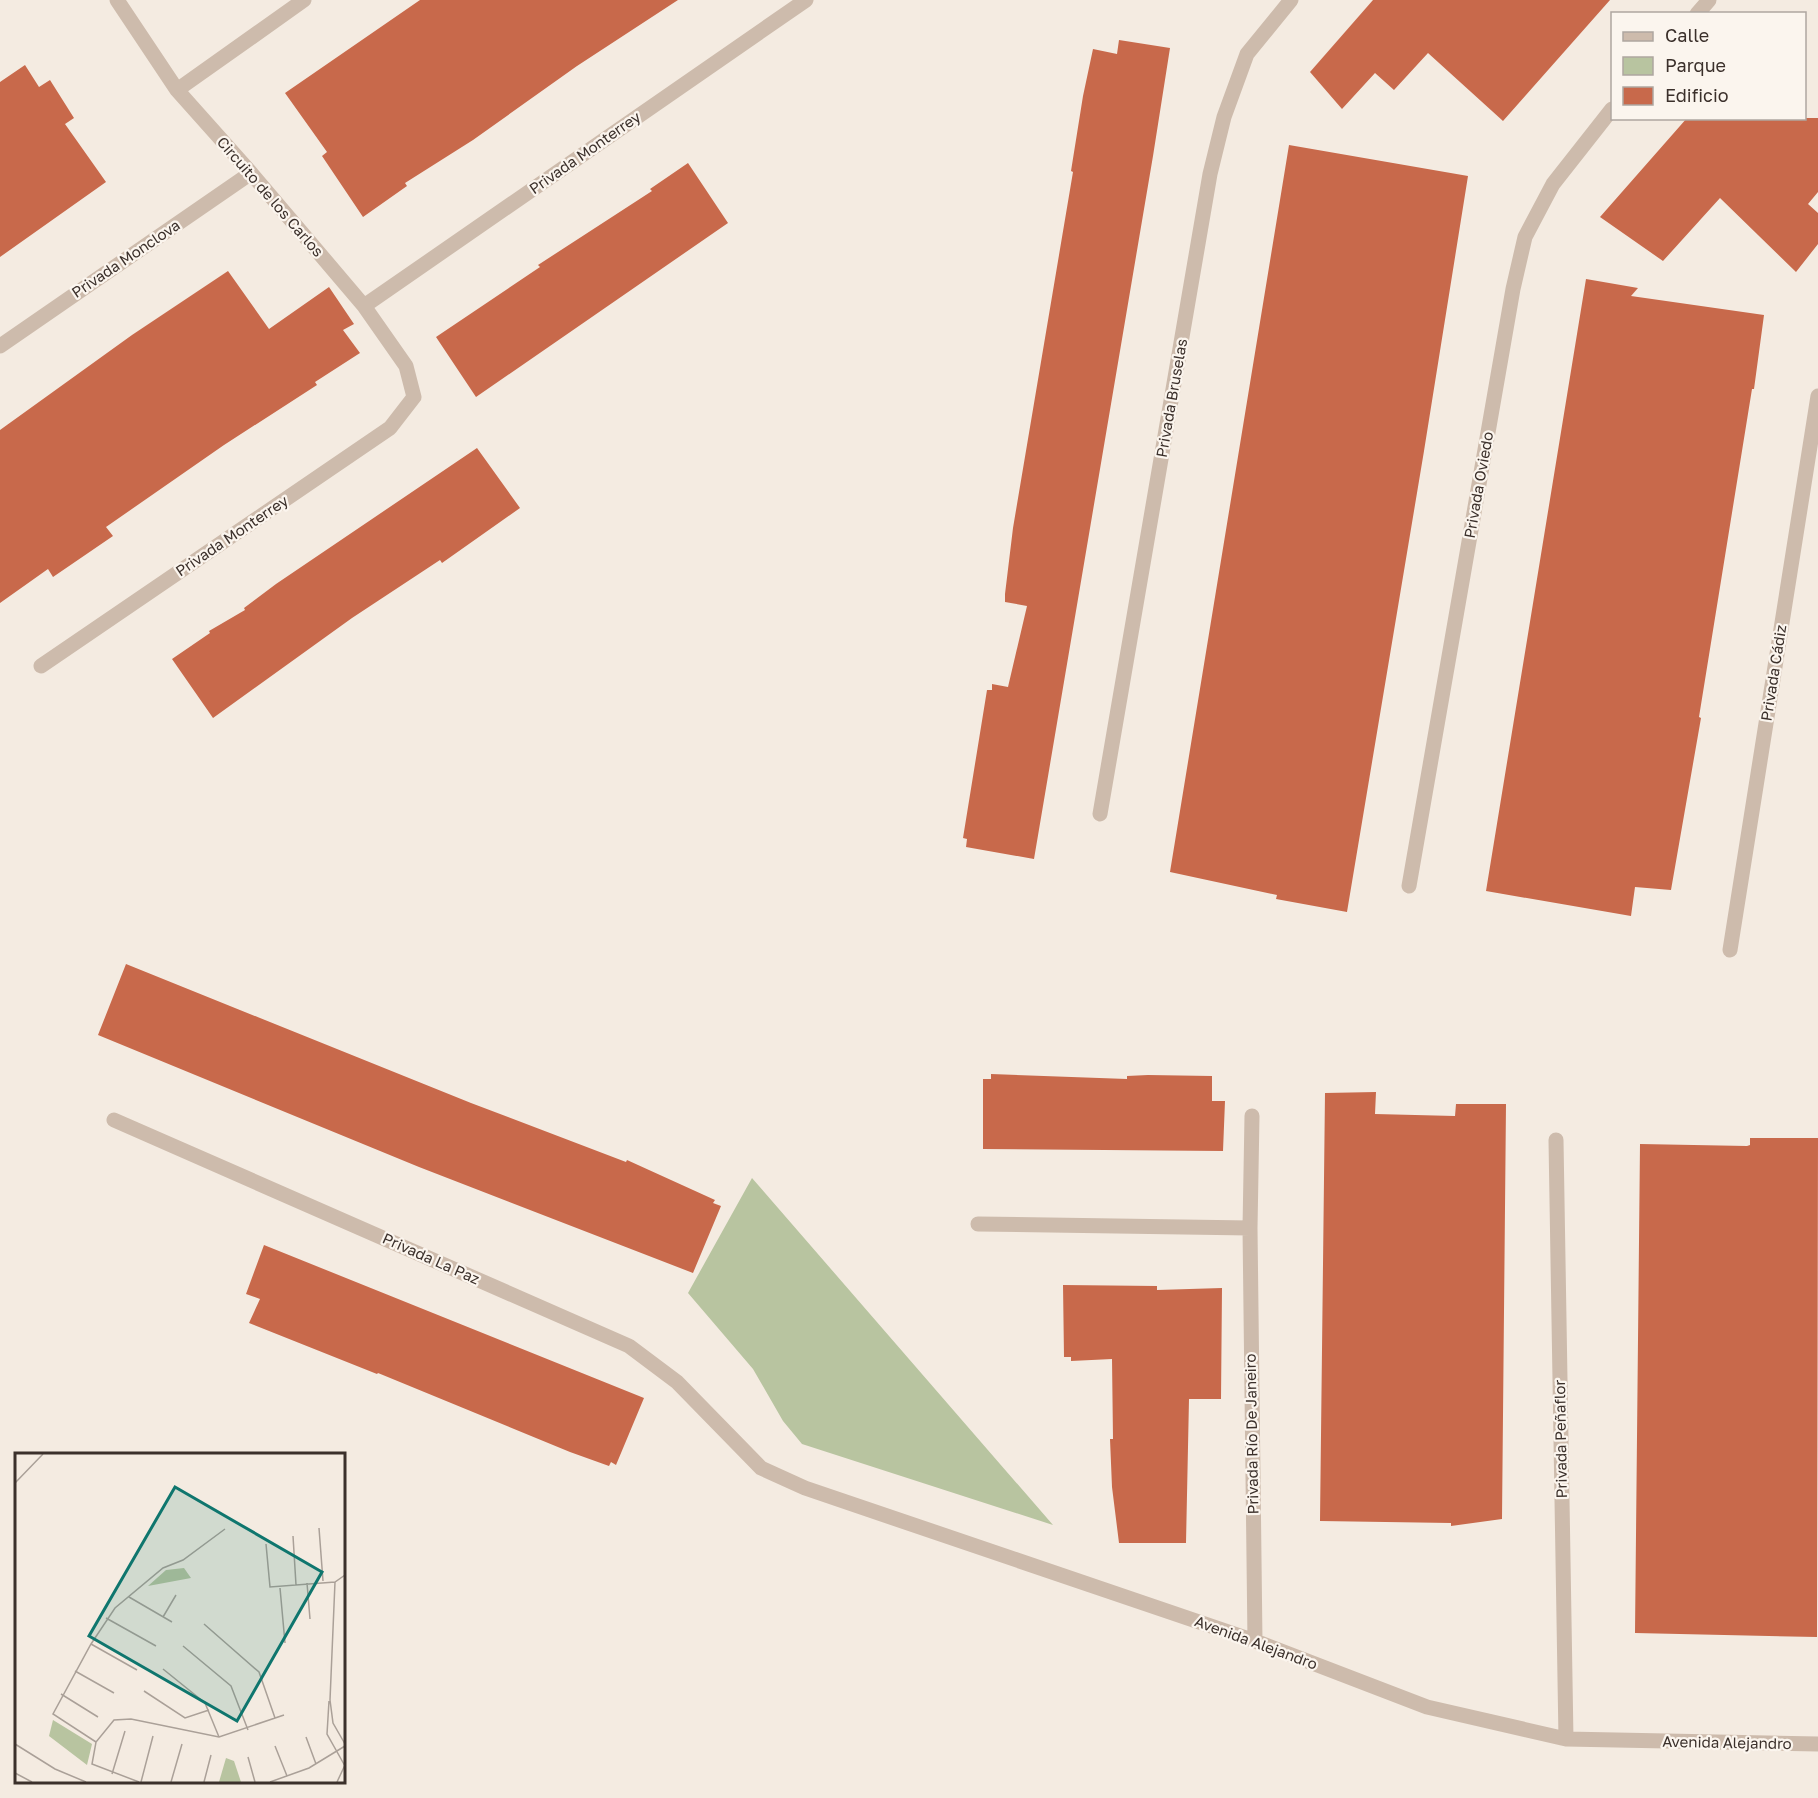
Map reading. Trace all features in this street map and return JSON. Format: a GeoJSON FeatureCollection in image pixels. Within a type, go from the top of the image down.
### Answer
{"type":"FeatureCollection","features":[{"type":"Feature","properties":{"kind":"street","name":"Circuito de los Carlos"},"geometry":{"type":"LineString","coordinates":[[117,0],[177,90],[364,306],[406,366],[414,397]]}},
{"type":"Feature","properties":{"kind":"street"},"geometry":{"type":"LineString","coordinates":[[177,90],[304,0]]}},
{"type":"Feature","properties":{"kind":"street","name":"Privada Monterrey"},"geometry":{"type":"LineString","coordinates":[[364,306],[806,0]]}},
{"type":"Feature","properties":{"kind":"street","name":"Privada Bruselas"},"geometry":{"type":"LineString","coordinates":[[1100,814],[1210,174],[1224,117],[1247,54],[1291,0]]}},
{"type":"Feature","properties":{"kind":"street"},"geometry":{"type":"LineString","coordinates":[[1699,12],[1708,0]]}},
{"type":"Feature","properties":{"kind":"street","name":"Privada Oviedo"},"geometry":{"type":"LineString","coordinates":[[1408,886],[1513,289],[1525,237],[1554,184],[1611,110]]}},
{"type":"Feature","properties":{"kind":"street","name":"Privada Monclova"},"geometry":{"type":"LineString","coordinates":[[0,346],[251,173]]}},
{"type":"Feature","properties":{"kind":"street","name":"Privada Cádiz"},"geometry":{"type":"LineString","coordinates":[[1730,950],[1818,396]]}},
{"type":"Feature","properties":{"kind":"street","name":"Privada Monterrey"},"geometry":{"type":"LineString","coordinates":[[41,666],[390,428],[414,397]]}},
{"type":"Feature","properties":{"kind":"street","name":"Privada Río De Janeiro"},"geometry":{"type":"LineString","coordinates":[[1252,1116],[1250,1228],[1255,1641]]}},
{"type":"Feature","properties":{"kind":"street","name":"Privada La Paz"},"geometry":{"type":"LineString","coordinates":[[114,1120],[629,1346],[677,1382],[725,1431]]}},
{"type":"Feature","properties":{"kind":"street","name":"Privada Peñaflor"},"geometry":{"type":"LineString","coordinates":[[1556,1140],[1566,1739]]}},
{"type":"Feature","properties":{"kind":"street"},"geometry":{"type":"LineString","coordinates":[[978,1224],[1250,1228]]}},
{"type":"Feature","properties":{"kind":"street","name":"Avenida Alejandro"},"geometry":{"type":"LineString","coordinates":[[725,1431],[760,1468],[805,1488],[1255,1641],[1427,1707],[1566,1739],[1818,1744]]}},
{"type":"Feature","properties":{"kind":"green space"},"geometry":{"type":"Polygon","coordinates":[[[752,1178],[1053,1525],[802,1444],[783,1421],[753,1369],[688,1293],[752,1178]]]}},
{"type":"Feature","properties":{"kind":"building"},"geometry":{"type":"Polygon","coordinates":[[[420,0],[678,0],[577,66],[473,140],[405,183],[407,186],[363,217],[322,156],[327,152],[285,93],[420,0]]]}},
{"type":"Feature","properties":{"kind":"building"},"geometry":{"type":"Polygon","coordinates":[[[1373,0],[1610,0],[1503,121],[1428,53],[1394,90],[1375,73],[1342,109],[1310,72],[1373,0]]]}},
{"type":"Feature","properties":{"kind":"building"},"geometry":{"type":"Polygon","coordinates":[[[1119,40],[1170,48],[1034,859],[966,847],[967,839],[963,838],[987,690],[992,690],[992,684],[1008,687],[1027,606],[1005,602],[1005,594],[1013,528],[1073,172],[1071,171],[1083,96],[1093,49],[1117,54],[1119,40]]]}},
{"type":"Feature","properties":{"kind":"building"},"geometry":{"type":"Polygon","coordinates":[[[25,65],[39,87],[50,80],[74,118],[65,124],[106,182],[0,257],[0,82],[25,65]]]}},
{"type":"Feature","properties":{"kind":"building"},"geometry":{"type":"Polygon","coordinates":[[[1806,118],[1818,118],[1818,192],[1808,204],[1818,213],[1818,244],[1796,272],[1720,198],[1663,261],[1600,217],[1685,120],[1806,120],[1806,118]]]}},
{"type":"Feature","properties":{"kind":"building"},"geometry":{"type":"Polygon","coordinates":[[[1289,145],[1468,176],[1347,912],[1276,899],[1277,895],[1170,872],[1289,145]]]}},
{"type":"Feature","properties":{"kind":"building"},"geometry":{"type":"Polygon","coordinates":[[[688,163],[728,223],[476,397],[436,337],[540,267],[538,265],[652,191],[650,189],[688,163]]]}},
{"type":"Feature","properties":{"kind":"building"},"geometry":{"type":"Polygon","coordinates":[[[228,271],[269,329],[329,287],[354,324],[343,330],[360,353],[315,382],[317,385],[224,445],[106,527],[113,536],[53,577],[48,569],[0,603],[0,430],[132,335],[228,271]]]}},
{"type":"Feature","properties":{"kind":"building"},"geometry":{"type":"Polygon","coordinates":[[[1586,279],[1638,288],[1631,296],[1764,315],[1754,389],[1752,389],[1699,717],[1701,718],[1671,890],[1635,887],[1631,916],[1486,891],[1586,279]]]}},
{"type":"Feature","properties":{"kind":"building"},"geometry":{"type":"Polygon","coordinates":[[[477,448],[520,508],[442,563],[440,560],[352,618],[213,718],[172,659],[210,633],[209,631],[245,610],[244,608],[276,584],[477,448]]]}},
{"type":"Feature","properties":{"kind":"building"},"geometry":{"type":"Polygon","coordinates":[[[126,964],[471,1103],[626,1162],[627,1160],[715,1200],[713,1203],[721,1206],[693,1273],[419,1167],[98,1035],[126,964]]]}},
{"type":"Feature","properties":{"kind":"building"},"geometry":{"type":"Polygon","coordinates":[[[991,1074],[1127,1079],[1127,1076],[1148,1075],[1212,1076],[1212,1101],[1225,1101],[1223,1151],[983,1149],[983,1079],[991,1079],[991,1074]]]}},
{"type":"Feature","properties":{"kind":"building"},"geometry":{"type":"Polygon","coordinates":[[[1376,1092],[1375,1114],[1455,1116],[1456,1104],[1506,1104],[1502,1519],[1451,1526],[1451,1523],[1320,1521],[1325,1093],[1376,1092]]]}},
{"type":"Feature","properties":{"kind":"building"},"geometry":{"type":"Polygon","coordinates":[[[1750,1138],[1818,1138],[1817,1637],[1635,1633],[1640,1144],[1747,1146],[1750,1145],[1750,1138]]]}},
{"type":"Feature","properties":{"kind":"building"},"geometry":{"type":"Polygon","coordinates":[[[264,1245],[644,1398],[616,1465],[611,1462],[609,1466],[570,1452],[249,1323],[260,1299],[246,1294],[264,1245]]]}},
{"type":"Feature","properties":{"kind":"building"},"geometry":{"type":"Polygon","coordinates":[[[1063,1285],[1157,1286],[1157,1290],[1222,1288],[1221,1399],[1189,1399],[1186,1543],[1119,1543],[1112,1487],[1110,1439],[1113,1439],[1112,1359],[1071,1361],[1071,1357],[1064,1357],[1063,1285]]]}}]}
